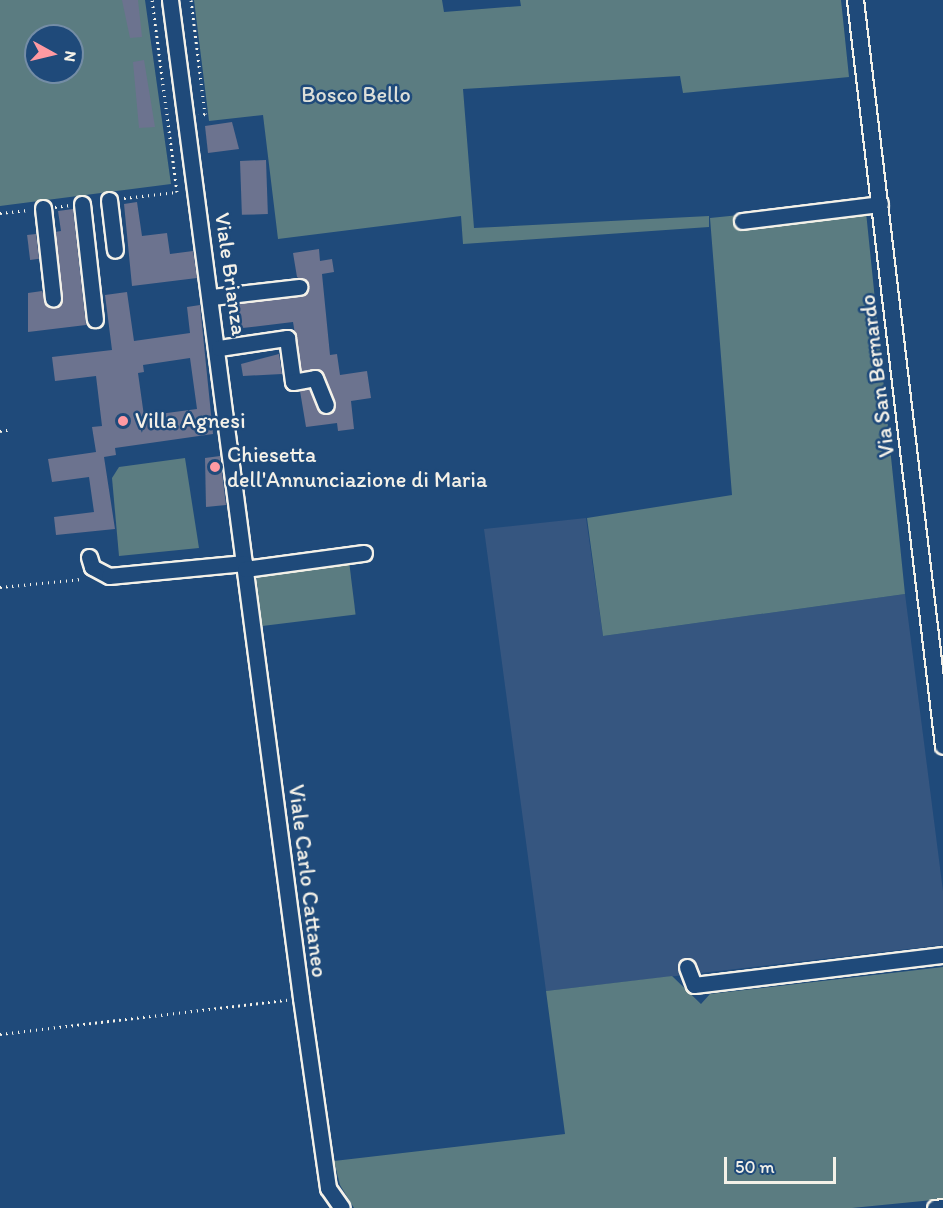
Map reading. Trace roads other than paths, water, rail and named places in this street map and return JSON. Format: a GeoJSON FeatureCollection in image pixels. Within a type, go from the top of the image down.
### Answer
{"type":"FeatureCollection","features":[{"type":"Feature","properties":{"kind":"street","name":"Viale Brianza"},"geometry":{"type":"LineString","coordinates":[[170,0],[219,348],[244,563]]}},
{"type":"Feature","properties":{"kind":"street","name":"Via San Bernardo"},"geometry":{"type":"LineString","coordinates":[[855,0],[943,746]]}},
{"type":"Feature","properties":{"kind":"street"},"geometry":{"type":"LineString","coordinates":[[109,200],[115,250]]}},
{"type":"Feature","properties":{"kind":"street"},"geometry":{"type":"LineString","coordinates":[[82,204],[95,319]]}},
{"type":"Feature","properties":{"kind":"street"},"geometry":{"type":"LineString","coordinates":[[742,221],[880,204]]}},
{"type":"Feature","properties":{"kind":"street"},"geometry":{"type":"LineString","coordinates":[[43,208],[53,298]]}},
{"type":"Feature","properties":{"kind":"street"},"geometry":{"type":"LineString","coordinates":[[212,297],[299,287]]}},
{"type":"Feature","properties":{"kind":"street"},"geometry":{"type":"LineString","coordinates":[[219,348],[287,338],[293,382],[315,378],[326,405]]}},
{"type":"Feature","properties":{"kind":"street"},"geometry":{"type":"LineString","coordinates":[[89,557],[92,567],[109,576],[364,553]]}},
{"type":"Feature","properties":{"kind":"street","name":"Viale Carlo Cattaneo"},"geometry":{"type":"LineString","coordinates":[[244,563],[328,1188],[342,1208]]}},
{"type":"Feature","properties":{"kind":"street"},"geometry":{"type":"LineString","coordinates":[[687,967],[694,985],[943,955]]}},
{"type":"Feature","properties":{"kind":"street"},"geometry":{"type":"LineString","coordinates":[[935,1208],[943,1207]]}},
{"type":"Feature","properties":{"kind":"place","name":"Villa Agnesi"},"geometry":{"type":"Point","coordinates":[123,421]}},
{"type":"Feature","properties":{"kind":"place","name":"Chiesetta dell'Annunciazione di Maria"},"geometry":{"type":"Point","coordinates":[215,467]}},
{"type":"Feature","properties":{"kind":"park label","name":"Bosco Bello"},"geometry":{"type":"Point","coordinates":[356,95]}}]}
